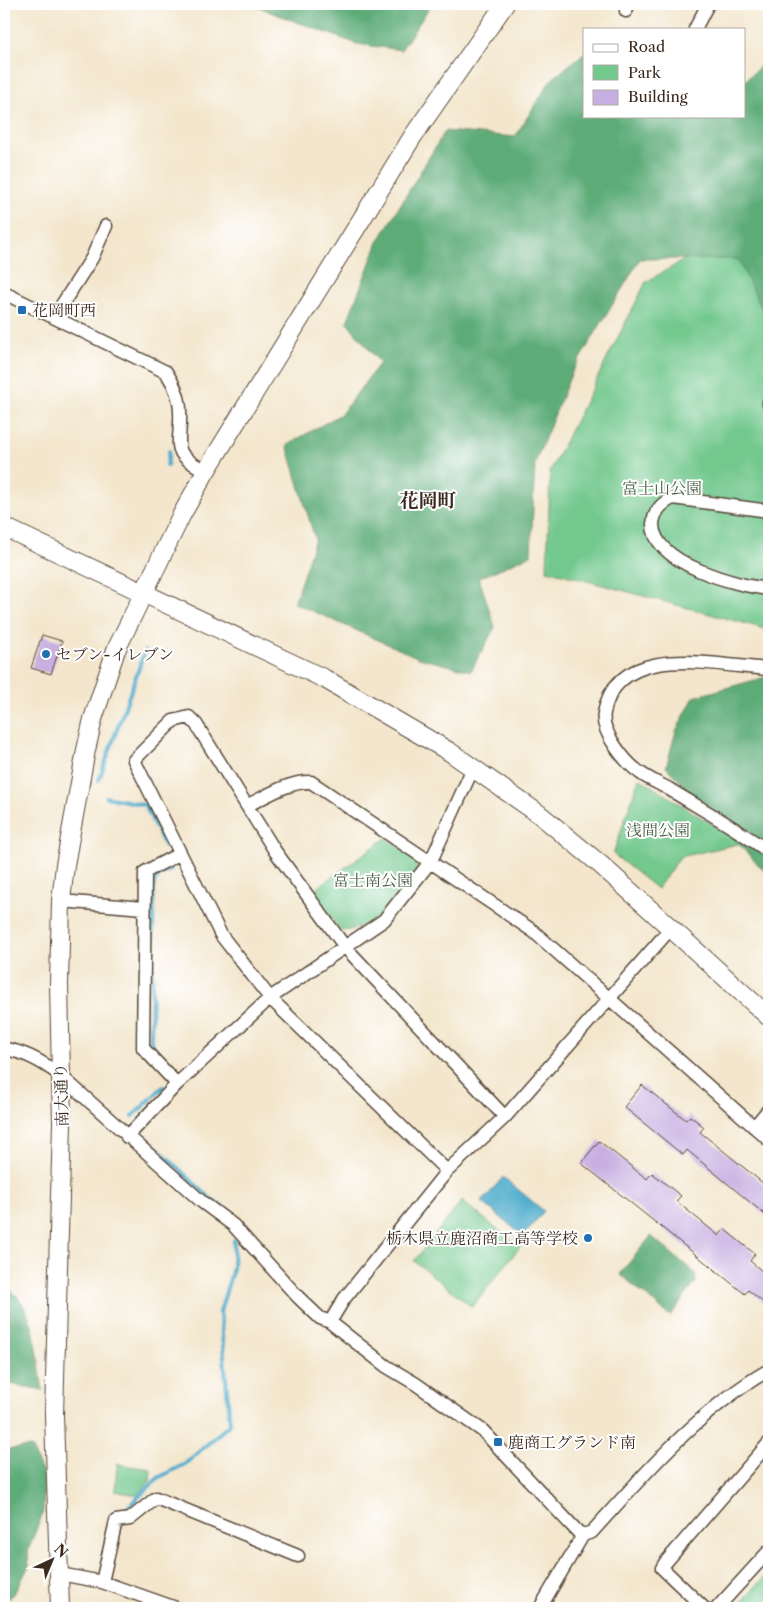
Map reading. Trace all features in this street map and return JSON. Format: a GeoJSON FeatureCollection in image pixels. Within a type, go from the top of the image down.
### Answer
{"type":"FeatureCollection","features":[{"type":"Feature","properties":{"kind":"street","name":"南大通り"},"geometry":{"type":"LineString","coordinates":[[60,1608],[54,1414],[62,1133],[60,1075],[61,902],[72,822],[93,719],[116,650],[142,594],[206,471],[413,136],[505,4]]}},
{"type":"Feature","properties":{"kind":"street"},"geometry":{"type":"LineString","coordinates":[[696,28],[708,4]]}},
{"type":"Feature","properties":{"kind":"street"},"geometry":{"type":"LineString","coordinates":[[54,317],[92,258],[106,226]]}},
{"type":"Feature","properties":{"kind":"street"},"geometry":{"type":"LineString","coordinates":[[4,293],[166,372],[177,390],[179,401],[177,443],[192,464],[206,471]]}},
{"type":"Feature","properties":{"kind":"street"},"geometry":{"type":"LineString","coordinates":[[769,511],[673,498],[665,502],[658,510],[653,526],[659,542],[677,559],[716,576],[769,589]]}},
{"type":"Feature","properties":{"kind":"street"},"geometry":{"type":"LineString","coordinates":[[4,527],[325,680],[410,728],[473,768],[539,814],[672,927],[769,1017]]}},
{"type":"Feature","properties":{"kind":"street"},"geometry":{"type":"LineString","coordinates":[[769,668],[708,663],[649,665],[624,677],[612,689],[606,702],[603,716],[604,725],[610,738],[639,772],[769,852]]}},
{"type":"Feature","properties":{"kind":"street"},"geometry":{"type":"LineString","coordinates":[[447,1171],[270,998],[221,936],[134,760],[173,721],[189,717],[196,724],[248,805],[275,852],[345,947],[505,1117]]}},
{"type":"Feature","properties":{"kind":"street"},"geometry":{"type":"LineString","coordinates":[[128,1137],[176,1084],[270,998],[384,920],[431,862],[473,768]]}},
{"type":"Feature","properties":{"kind":"street"},"geometry":{"type":"LineString","coordinates":[[248,805],[288,786],[302,782],[311,782],[533,931],[769,1140]]}},
{"type":"Feature","properties":{"kind":"street"},"geometry":{"type":"LineString","coordinates":[[176,1084],[143,1048],[144,908],[145,872],[179,854]]}},
{"type":"Feature","properties":{"kind":"street"},"geometry":{"type":"LineString","coordinates":[[61,902],[144,908]]}},
{"type":"Feature","properties":{"kind":"street"},"geometry":{"type":"LineString","coordinates":[[330,1322],[344,1299],[447,1171],[505,1117],[672,927]]}},
{"type":"Feature","properties":{"kind":"street"},"geometry":{"type":"LineString","coordinates":[[4,1049],[14,1050],[50,1067],[60,1075],[202,1202],[233,1225],[298,1298],[320,1318],[330,1322],[386,1366],[416,1384],[483,1431],[578,1532],[583,1535]]}},
{"type":"Feature","properties":{"kind":"street"},"geometry":{"type":"LineString","coordinates":[[754,1127],[769,1109]]}},
{"type":"Feature","properties":{"kind":"street"},"geometry":{"type":"LineString","coordinates":[[540,1608],[583,1535],[592,1532],[699,1419],[751,1380],[769,1370]]}},
{"type":"Feature","properties":{"kind":"street"},"geometry":{"type":"LineString","coordinates":[[704,1608],[664,1572],[662,1568],[665,1562],[769,1443]]}},
{"type":"Feature","properties":{"kind":"street"},"geometry":{"type":"LineString","coordinates":[[102,1582],[116,1521],[130,1519],[156,1498],[298,1556]]}},
{"type":"Feature","properties":{"kind":"street"},"geometry":{"type":"LineString","coordinates":[[717,1608],[769,1551]]}},
{"type":"Feature","properties":{"kind":"street"},"geometry":{"type":"LineString","coordinates":[[60,1574],[102,1582],[176,1608]]}},
{"type":"Feature","properties":{"kind":"green space"},"geometry":{"type":"Polygon","coordinates":[[[254,4],[432,4],[401,50],[357,44],[270,12],[254,4]]]}},
{"type":"Feature","properties":{"kind":"green space"},"geometry":{"type":"Polygon","coordinates":[[[583,54],[583,118],[688,118],[690,120],[696,118],[746,118],[746,80],[769,58],[769,323],[738,259],[640,259],[572,372],[535,463],[531,555],[479,578],[495,627],[471,671],[419,658],[294,603],[315,539],[287,445],[341,414],[380,363],[347,322],[378,242],[445,131],[515,137],[550,81],[583,54]]]}},
{"type":"Feature","properties":{"kind":"green space","name":"富士山公園"},"geometry":{"type":"Polygon","coordinates":[[[740,227],[769,257],[769,630],[547,570],[550,471],[646,282],[740,227]]]}},
{"type":"Feature","properties":{"kind":"green space"},"geometry":{"type":"Polygon","coordinates":[[[769,676],[769,876],[666,767],[676,731],[694,697],[769,676]]]}},
{"type":"Feature","properties":{"kind":"green space","name":"浅間公園"},"geometry":{"type":"Polygon","coordinates":[[[639,778],[742,843],[680,857],[657,889],[613,854],[639,778]]]}},
{"type":"Feature","properties":{"kind":"green space","name":"富士南公園"},"geometry":{"type":"Polygon","coordinates":[[[386,838],[416,859],[418,869],[395,901],[377,918],[355,929],[341,931],[312,891],[386,838]]]}},
{"type":"Feature","properties":{"kind":"green space"},"geometry":{"type":"Polygon","coordinates":[[[462,1201],[520,1247],[472,1307],[414,1261],[462,1201]]]}},
{"type":"Feature","properties":{"kind":"green space"},"geometry":{"type":"Polygon","coordinates":[[[651,1236],[695,1273],[696,1282],[670,1316],[620,1274],[651,1236]]]}},
{"type":"Feature","properties":{"kind":"green space"},"geometry":{"type":"Polygon","coordinates":[[[4,1286],[15,1294],[29,1318],[37,1347],[43,1390],[4,1383],[4,1286]]]}},
{"type":"Feature","properties":{"kind":"green space"},"geometry":{"type":"Polygon","coordinates":[[[31,1447],[44,1476],[43,1512],[28,1551],[29,1566],[17,1589],[4,1605],[4,1450],[31,1447]]]}},
{"type":"Feature","properties":{"kind":"green space"},"geometry":{"type":"Polygon","coordinates":[[[117,1464],[151,1469],[150,1481],[137,1495],[115,1491],[117,1464]]]}},
{"type":"Feature","properties":{"kind":"green space"},"geometry":{"type":"Polygon","coordinates":[[[769,1572],[769,1608],[736,1608],[769,1572]]]}},
{"type":"Feature","properties":{"kind":"water"},"geometry":{"type":"Polygon","coordinates":[[[503,1177],[544,1211],[523,1236],[482,1202],[503,1177]]]}},
{"type":"Feature","properties":{"kind":"building"},"geometry":{"type":"Polygon","coordinates":[[[42,635],[62,641],[51,674],[31,668],[42,635]]]}},
{"type":"Feature","properties":{"kind":"building"},"geometry":{"type":"Polygon","coordinates":[[[642,1085],[686,1120],[690,1116],[704,1127],[700,1132],[769,1188],[769,1218],[687,1150],[683,1155],[624,1107],[642,1085]]]}},
{"type":"Feature","properties":{"kind":"building"},"geometry":{"type":"Polygon","coordinates":[[[599,1141],[647,1179],[652,1173],[681,1196],[676,1201],[719,1236],[724,1229],[755,1254],[750,1261],[769,1277],[769,1307],[748,1290],[745,1294],[581,1163],[599,1141]]]}},
{"type":"Feature","properties":{"kind":"waterway"},"geometry":{"type":"LineString","coordinates":[[167,466],[169,451]]}},
{"type":"Feature","properties":{"kind":"waterway"},"geometry":{"type":"LineString","coordinates":[[99,780],[145,651]]}},
{"type":"Feature","properties":{"kind":"waterway"},"geometry":{"type":"LineString","coordinates":[[106,797],[145,805],[165,846]]}},
{"type":"Feature","properties":{"kind":"waterway"},"geometry":{"type":"LineString","coordinates":[[171,870],[159,875],[154,882],[151,1040],[153,1048],[173,1066]]}},
{"type":"Feature","properties":{"kind":"waterway"},"geometry":{"type":"LineString","coordinates":[[133,1116],[163,1087]]}},
{"type":"Feature","properties":{"kind":"waterway"},"geometry":{"type":"LineString","coordinates":[[145,1137],[213,1201],[231,1213]]}},
{"type":"Feature","properties":{"kind":"waterway"},"geometry":{"type":"LineString","coordinates":[[117,1512],[123,1512],[158,1478],[185,1464],[230,1424],[220,1312],[233,1268],[234,1240]]}},
{"type":"Feature","properties":{"kind":"place","name":"花岡町西"},"geometry":{"type":"Point","coordinates":[22,310]}},
{"type":"Feature","properties":{"kind":"place","name":"セブン-イレブン"},"geometry":{"type":"Point","coordinates":[46,654]}},
{"type":"Feature","properties":{"kind":"place","name":"栃木県立鹿沼商工高等学校"},"geometry":{"type":"Point","coordinates":[588,1238]}},
{"type":"Feature","properties":{"kind":"place","name":"鹿商工グランド南"},"geometry":{"type":"Point","coordinates":[498,1442]}},
{"type":"Feature","properties":{"kind":"district","name":"花岡町"},"geometry":{"type":"Point","coordinates":[428,500]}}]}
